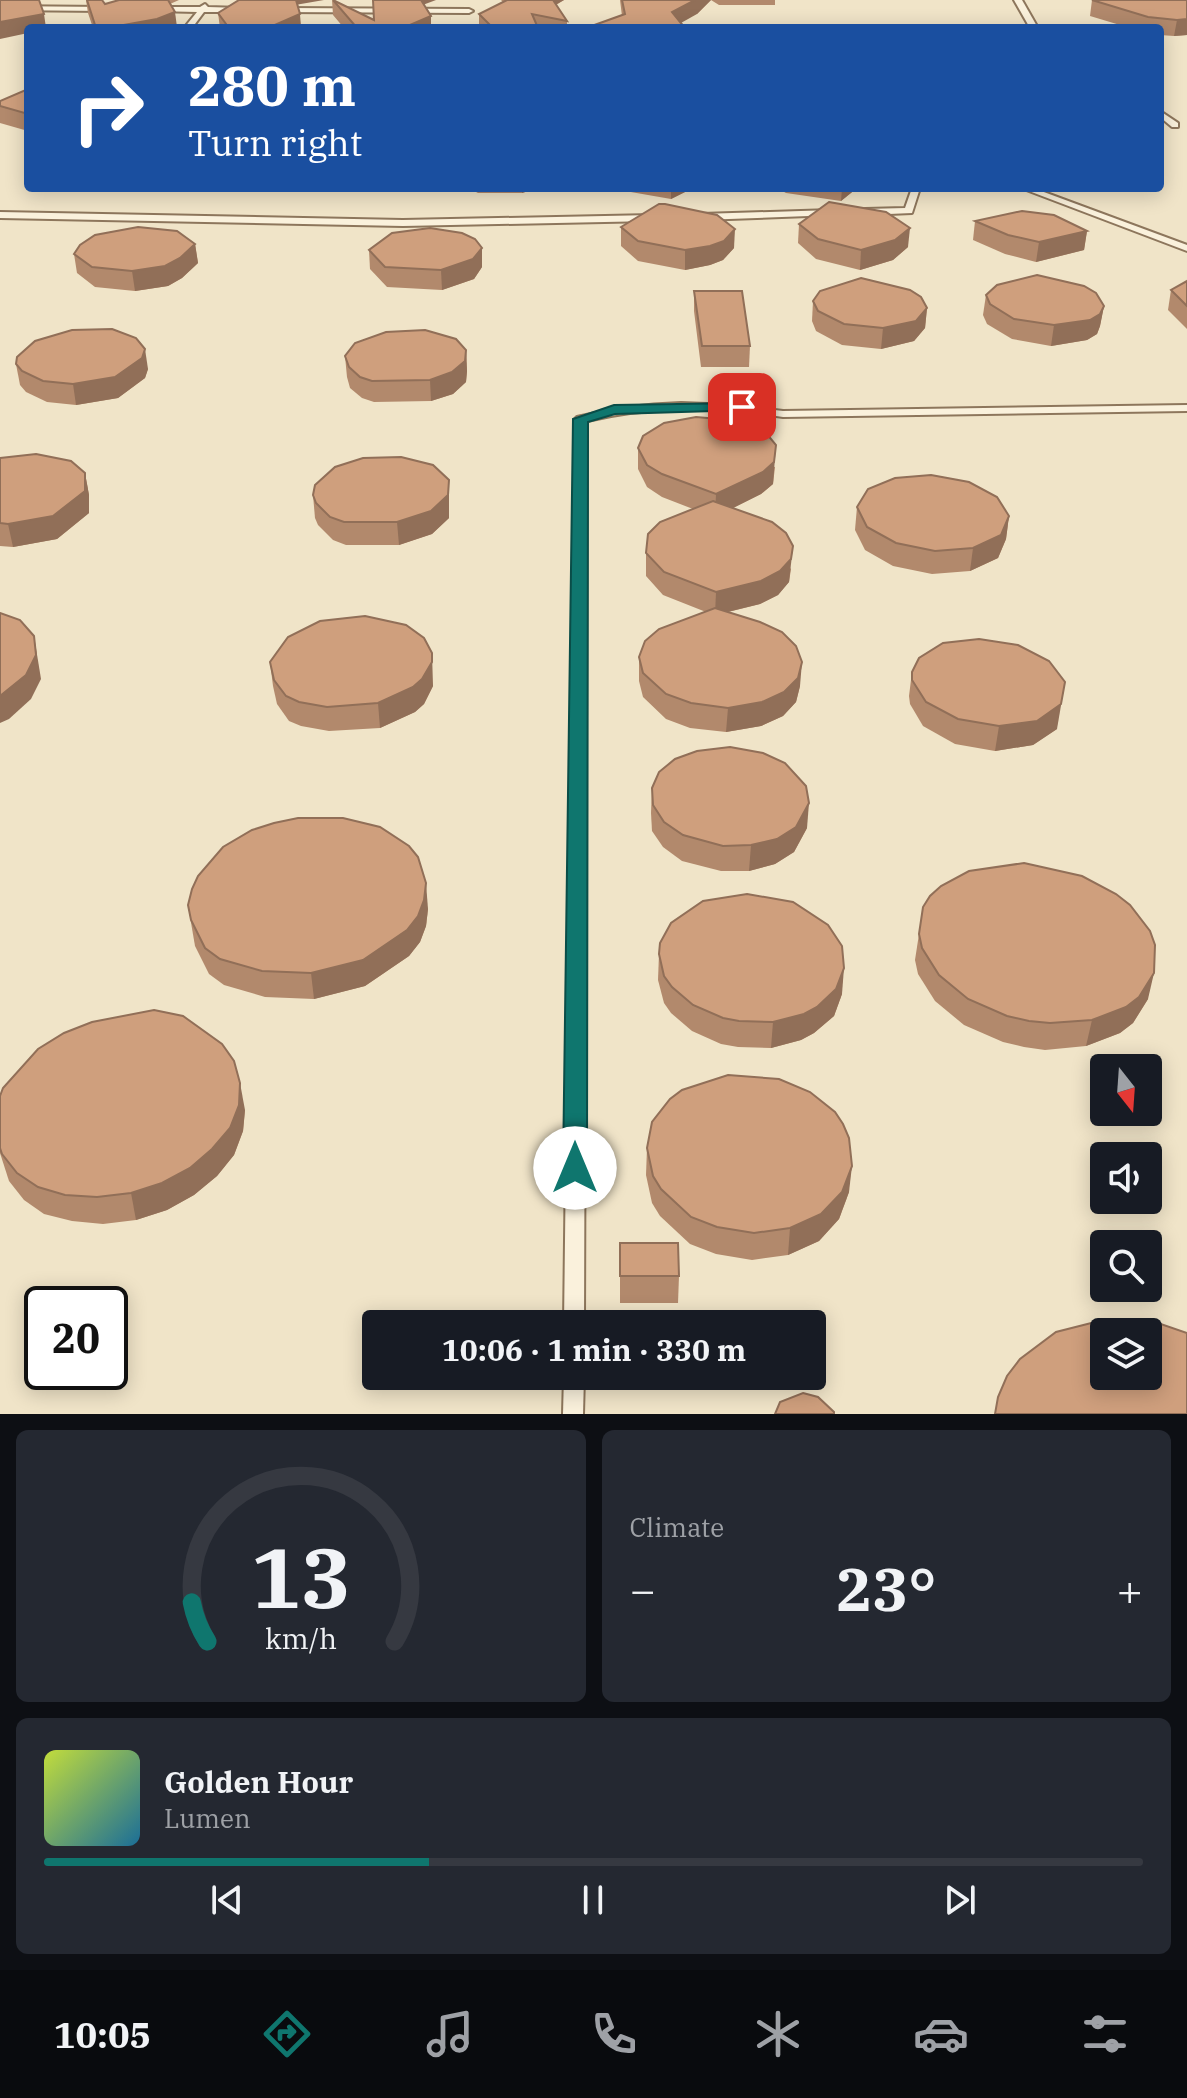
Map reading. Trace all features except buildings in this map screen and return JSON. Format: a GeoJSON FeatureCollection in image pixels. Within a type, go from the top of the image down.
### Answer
{"type":"FeatureCollection","features":[{"type":"Feature","properties":{"kind":"lane"},"geometry":{"type":"LineString","coordinates":[[191,24],[210,0]]}},
{"type":"Feature","properties":{"kind":"lane"},"geometry":{"type":"LineString","coordinates":[[1018,0],[1032,24]]}},
{"type":"Feature","properties":{"kind":"lane"},"geometry":{"type":"LineString","coordinates":[[0,8],[109,9]]}},
{"type":"Feature","properties":{"kind":"lane"},"geometry":{"type":"LineString","coordinates":[[141,9],[250,10]]}},
{"type":"Feature","properties":{"kind":"lane"},"geometry":{"type":"LineString","coordinates":[[266,10],[469,11]]}},
{"type":"Feature","properties":{"kind":"lane"},"geometry":{"type":"LineString","coordinates":[[1164,116],[1175,125],[1164,126]]}},
{"type":"Feature","properties":{"kind":"lane"},"geometry":{"type":"LineString","coordinates":[[694,217],[909,211],[915,192]]}},
{"type":"Feature","properties":{"kind":"lane"},"geometry":{"type":"LineString","coordinates":[[1036,192],[1187,248]]}},
{"type":"Feature","properties":{"kind":"lane"},"geometry":{"type":"LineString","coordinates":[[0,215],[403,223],[663,218]]}},
{"type":"Feature","properties":{"kind":"lane"},"geometry":{"type":"LineString","coordinates":[[574,1310],[581,419],[614,409],[742,407],[783,414],[1187,408]]}},
{"type":"Feature","properties":{"kind":"lane"},"geometry":{"type":"LineString","coordinates":[[573,1414],[574,1390]]}},
{"type":"Feature","properties":{"kind":"route"},"geometry":{"type":"LineString","coordinates":[[575,1168],[581,419],[614,409],[742,407]]}}]}
